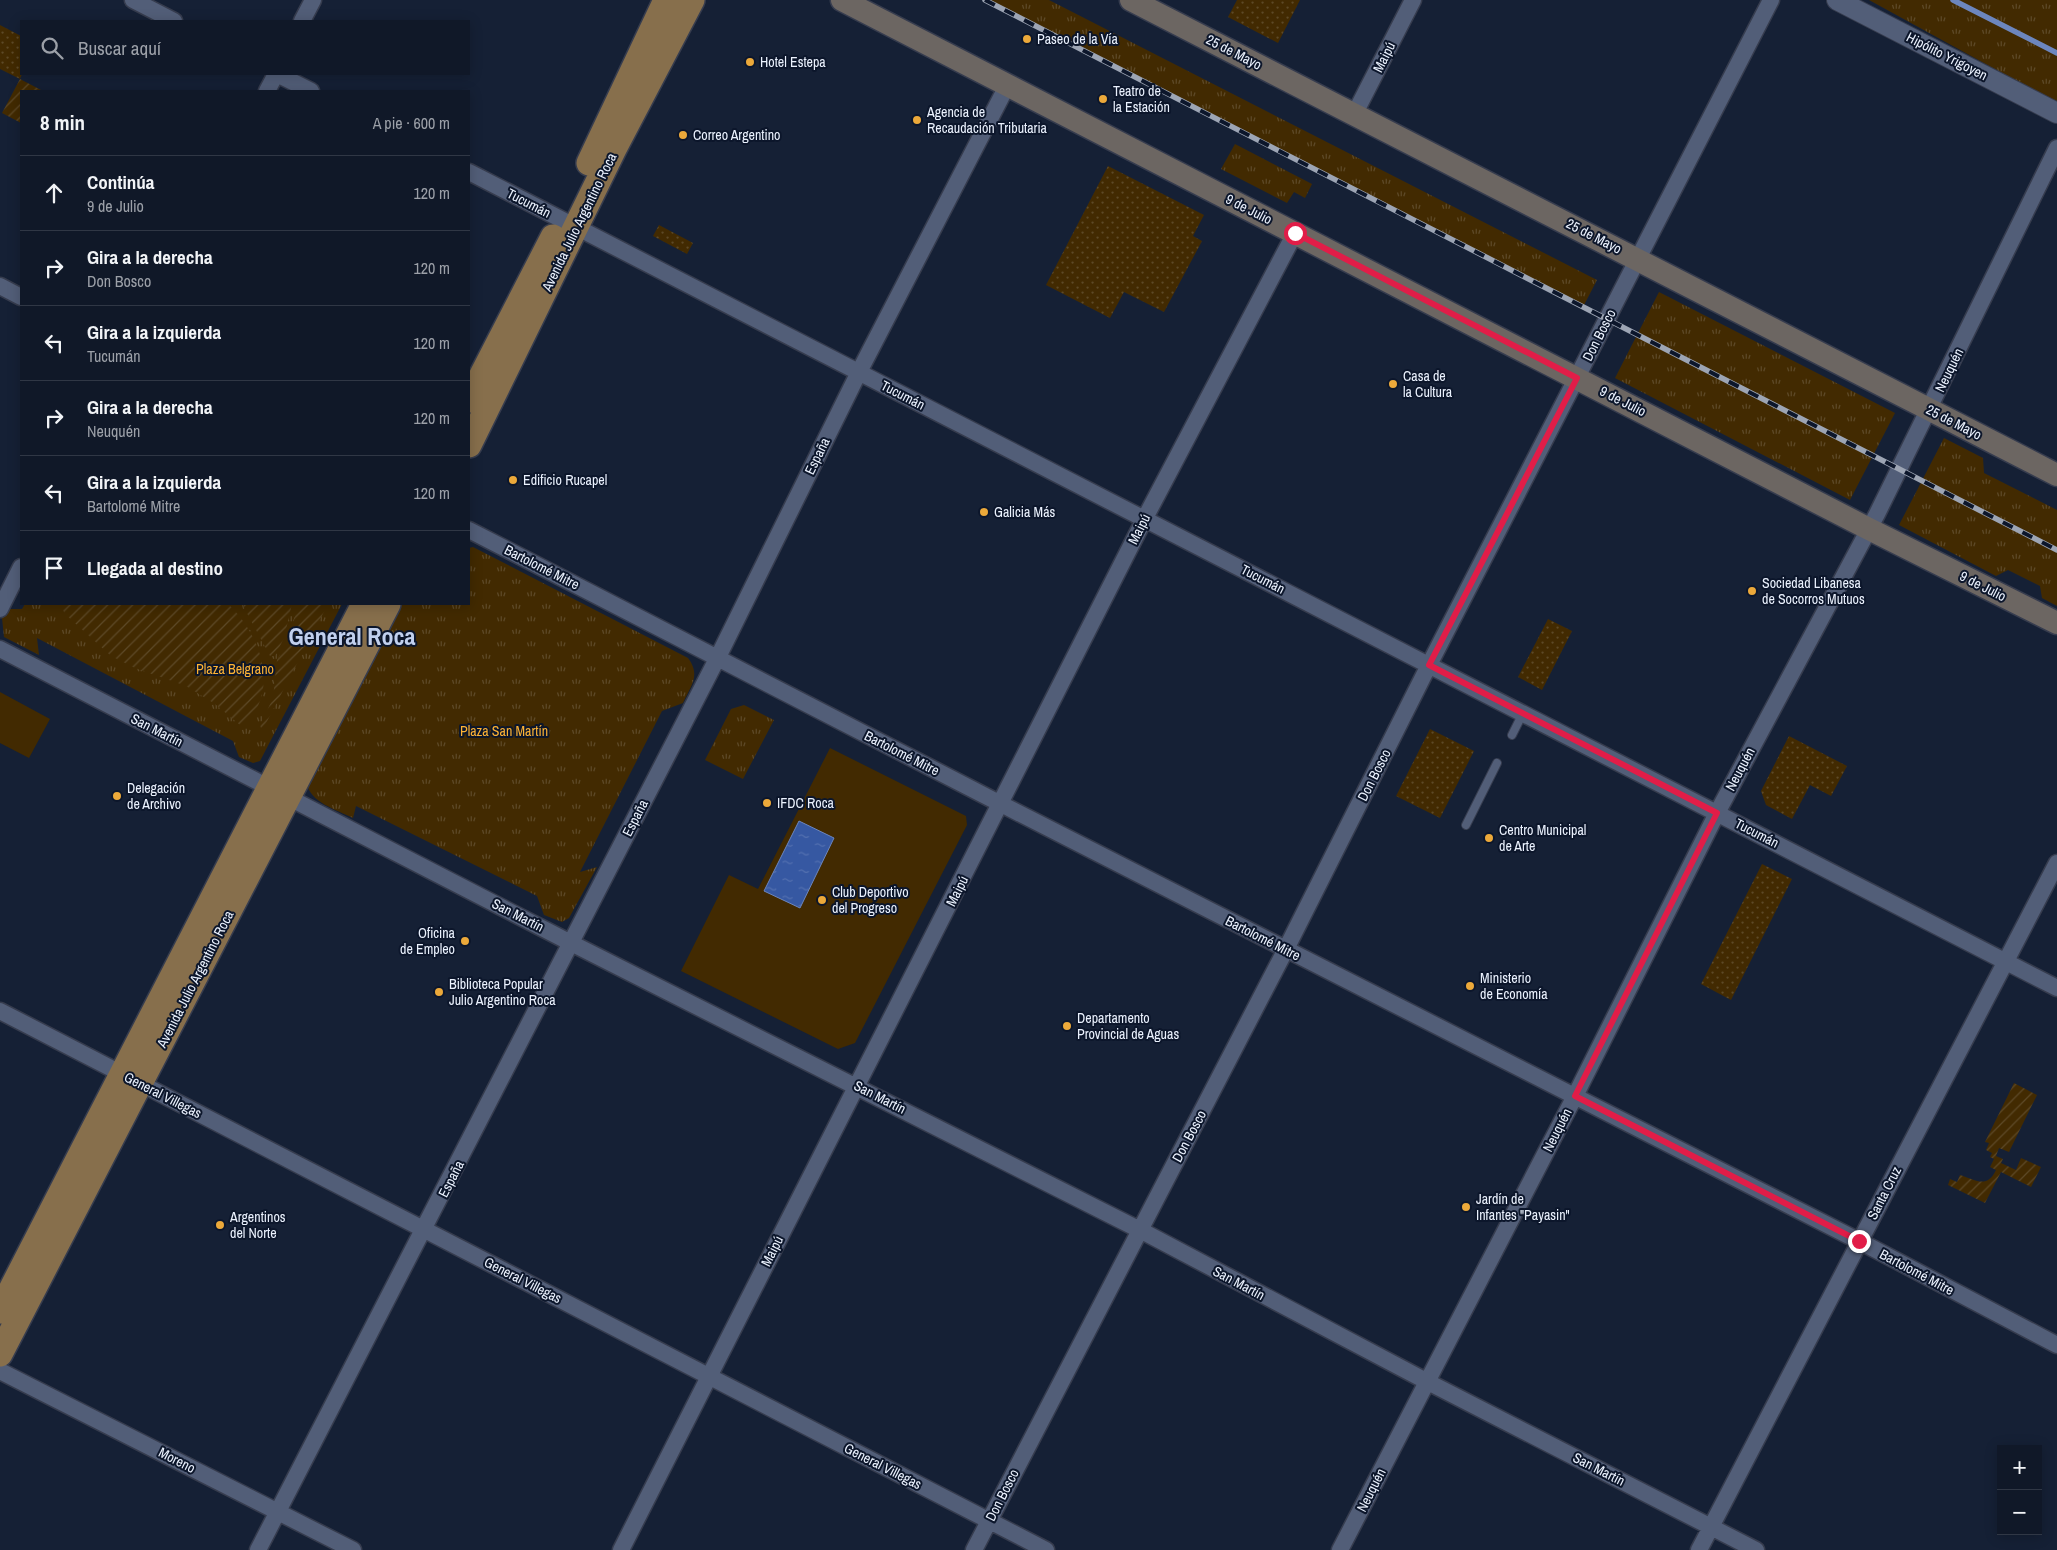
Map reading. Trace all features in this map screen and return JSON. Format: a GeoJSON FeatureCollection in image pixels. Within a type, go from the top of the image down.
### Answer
{"type":"FeatureCollection","features":[{"type":"Feature","properties":{"kind":"main road","name":"Avenida Julio Argentino Roca"},"geometry":{"type":"LineString","coordinates":[[470,443],[569,224],[666,0]]}},
{"type":"Feature","properties":{"kind":"main road","name":"Avenida Julio Argentino Roca"},"geometry":{"type":"LineString","coordinates":[[470,398],[614,149],[692,0]]}},
{"type":"Feature","properties":{"kind":"main road","name":"9 de Julio"},"geometry":{"type":"LineString","coordinates":[[842,0],[2057,623]]}},
{"type":"Feature","properties":{"kind":"main road","name":"25 de Mayo"},"geometry":{"type":"LineString","coordinates":[[1131,0],[1638,258],[2057,475]]}},
{"type":"Feature","properties":{"kind":"main road","name":"Avenida Julio Argentino Roca"},"geometry":{"type":"LineString","coordinates":[[0,1354],[131,1079],[278,793],[364,605]]}},
{"type":"Feature","properties":{"kind":"main road","name":"Avenida Julio Argentino Roca"},"geometry":{"type":"LineString","coordinates":[[278,793],[387,605]]}},
{"type":"Feature","properties":{"kind":"main road","name":"Avenida Julio Argentino Roca"},"geometry":{"type":"LineString","coordinates":[[0,1312],[131,1079]]}},
{"type":"Feature","properties":{"kind":"street"},"geometry":{"type":"LineString","coordinates":[[133,0],[172,20]]}},
{"type":"Feature","properties":{"kind":"street"},"geometry":{"type":"LineString","coordinates":[[303,20],[313,0]]}},
{"type":"Feature","properties":{"kind":"street","name":"Maipú"},"geometry":{"type":"LineString","coordinates":[[1354,113],[1413,0]]}},
{"type":"Feature","properties":{"kind":"street","name":"Don Bosco"},"geometry":{"type":"LineString","coordinates":[[974,1550],[1286,949],[1429,665],[1771,0]]}},
{"type":"Feature","properties":{"kind":"street","name":"Hipólito Yrigoyen"},"geometry":{"type":"LineString","coordinates":[[1837,0],[2057,113]]}},
{"type":"Feature","properties":{"kind":"street"},"geometry":{"type":"LineString","coordinates":[[268,90],[275,75]]}},
{"type":"Feature","properties":{"kind":"street"},"geometry":{"type":"LineString","coordinates":[[278,75],[309,90]]}},
{"type":"Feature","properties":{"kind":"street","name":"España"},"geometry":{"type":"LineString","coordinates":[[258,1550],[718,657],[859,372],[1008,84]]}},
{"type":"Feature","properties":{"kind":"street","name":"Neuquén"},"geometry":{"type":"LineString","coordinates":[[1340,1550],[1575,1096],[1717,813],[1930,410],[2057,148]]}},
{"type":"Feature","properties":{"kind":"street","name":"Tucumán"},"geometry":{"type":"LineString","coordinates":[[470,173],[2057,988]]}},
{"type":"Feature","properties":{"kind":"street","name":"Maipú"},"geometry":{"type":"LineString","coordinates":[[621,1550],[1145,518],[1295,233]]}},
{"type":"Feature","properties":{"kind":"street"},"geometry":{"type":"LineString","coordinates":[[0,286],[20,296]]}},
{"type":"Feature","properties":{"kind":"street","name":"Bartolomé Mitre"},"geometry":{"type":"LineString","coordinates":[[470,531],[1001,804],[1859,1241],[2057,1345]]}},
{"type":"Feature","properties":{"kind":"street"},"geometry":{"type":"LineString","coordinates":[[0,610],[20,569]]}},
{"type":"Feature","properties":{"kind":"street","name":"San Martín"},"geometry":{"type":"LineString","coordinates":[[0,649],[571,943],[857,1085],[1140,1230],[1426,1381],[1756,1550]]}},
{"type":"Feature","properties":{"kind":"street","name":"Santa Cruz"},"geometry":{"type":"LineString","coordinates":[[1699,1550],[2057,863]]}},
{"type":"Feature","properties":{"kind":"street","name":"General Villegas"},"geometry":{"type":"LineString","coordinates":[[0,1011],[1046,1550]]}},
{"type":"Feature","properties":{"kind":"street","name":"Moreno"},"geometry":{"type":"LineString","coordinates":[[0,1371],[353,1550]]}},
{"type":"Feature","properties":{"kind":"lane"},"geometry":{"type":"LineString","coordinates":[[1512,735],[1523,713]]}},
{"type":"Feature","properties":{"kind":"lane"},"geometry":{"type":"LineString","coordinates":[[1466,826],[1497,763]]}},
{"type":"Feature","properties":{"kind":"green space"},"geometry":{"type":"Polygon","coordinates":[[[984,0],[1049,0],[1597,280],[1583,307],[984,0]]]}},
{"type":"Feature","properties":{"kind":"green space"},"geometry":{"type":"Polygon","coordinates":[[[1237,0],[1300,0],[1278,43],[1228,17],[1237,0]]]}},
{"type":"Feature","properties":{"kind":"green space"},"geometry":{"type":"Polygon","coordinates":[[[1869,0],[2057,0],[2057,103],[1869,0]]]}},
{"type":"Feature","properties":{"kind":"green space"},"geometry":{"type":"Polygon","coordinates":[[[0,25],[20,35],[20,75],[22,75],[20,79],[0,69],[0,25]]]}},
{"type":"Feature","properties":{"kind":"green space"},"geometry":{"type":"Polygon","coordinates":[[[20,79],[41,90],[20,90],[20,122],[2,113],[20,79]]]}},
{"type":"Feature","properties":{"kind":"green space"},"geometry":{"type":"Polygon","coordinates":[[[1235,144],[1312,184],[1305,198],[1294,192],[1287,203],[1221,169],[1235,144]]]}},
{"type":"Feature","properties":{"kind":"green space"},"geometry":{"type":"Polygon","coordinates":[[[1108,166],[1204,215],[1193,236],[1202,241],[1164,312],[1124,292],[1110,318],[1046,285],[1108,166]]]}},
{"type":"Feature","properties":{"kind":"green space"},"geometry":{"type":"Polygon","coordinates":[[[659,225],[693,243],[687,254],[653,236],[659,225]]]}},
{"type":"Feature","properties":{"kind":"green space"},"geometry":{"type":"Polygon","coordinates":[[[1659,292],[1895,413],[1850,500],[1615,378],[1659,292]]]}},
{"type":"Feature","properties":{"kind":"green space"},"geometry":{"type":"Polygon","coordinates":[[[1944,438],[1983,458],[1984,473],[2057,510],[2057,606],[2042,598],[2040,586],[2008,570],[1996,576],[1899,525],[1944,438]]]}},
{"type":"Feature","properties":{"kind":"green space","name":"Plaza San Martín"},"geometry":{"type":"Polygon","coordinates":[[[473,547],[688,658],[694,670],[692,686],[683,703],[662,711],[580,872],[597,867],[569,918],[562,922],[544,915],[537,896],[356,806],[353,818],[325,805],[313,795],[307,783],[401,605],[470,605],[470,548],[473,547]]]}},
{"type":"Feature","properties":{"kind":"green space","name":"Plaza Belgrano"},"geometry":{"type":"Polygon","coordinates":[[[24,605],[341,605],[260,761],[253,763],[239,757],[233,741],[37,638],[39,655],[4,637],[2,618],[7,609],[22,609],[24,605]]]}},
{"type":"Feature","properties":{"kind":"green space"},"geometry":{"type":"Polygon","coordinates":[[[60,605],[229,605],[246,625],[259,651],[264,679],[258,706],[249,720],[240,725],[215,704],[186,686],[135,668],[111,656],[65,614],[60,605]]]}},
{"type":"Feature","properties":{"kind":"green space"},"geometry":{"type":"Polygon","coordinates":[[[243,605],[292,605],[284,638],[275,656],[270,656],[243,605]]]}},
{"type":"Feature","properties":{"kind":"green space"},"geometry":{"type":"Polygon","coordinates":[[[298,605],[327,605],[262,731],[260,725],[273,698],[277,660],[291,632],[298,605]]]}},
{"type":"Feature","properties":{"kind":"green space"},"geometry":{"type":"Polygon","coordinates":[[[1548,619],[1572,631],[1542,690],[1518,677],[1548,619]]]}},
{"type":"Feature","properties":{"kind":"green space"},"geometry":{"type":"Polygon","coordinates":[[[0,692],[50,719],[29,758],[0,743],[0,692]]]}},
{"type":"Feature","properties":{"kind":"green space"},"geometry":{"type":"Polygon","coordinates":[[[744,705],[774,720],[743,779],[705,760],[731,709],[744,705]]]}},
{"type":"Feature","properties":{"kind":"green space"},"geometry":{"type":"Polygon","coordinates":[[[1430,729],[1474,751],[1440,818],[1396,796],[1430,729]]]}},
{"type":"Feature","properties":{"kind":"green space"},"geometry":{"type":"Polygon","coordinates":[[[1789,736],[1847,766],[1831,796],[1810,785],[1792,819],[1766,805],[1761,791],[1789,736]]]}},
{"type":"Feature","properties":{"kind":"green space","name":"Club Deportivo del Progreso"},"geometry":{"type":"Polygon","coordinates":[[[830,748],[966,816],[967,825],[855,1043],[838,1049],[681,971],[729,875],[758,889],[830,748]]]}},
{"type":"Feature","properties":{"kind":"green space"},"geometry":{"type":"Polygon","coordinates":[[[1762,864],[1792,879],[1731,1000],[1701,984],[1762,864]]]}},
{"type":"Feature","properties":{"kind":"green space"},"geometry":{"type":"Polygon","coordinates":[[[2014,1083],[2037,1095],[2009,1152],[1999,1148],[1996,1156],[2003,1159],[2001,1163],[2016,1170],[2021,1158],[2041,1167],[2031,1187],[2001,1172],[1985,1203],[1948,1185],[1950,1179],[1957,1182],[1960,1175],[1981,1182],[1989,1180],[1993,1176],[1996,1170],[1990,1167],[1994,1159],[1990,1157],[1992,1153],[1986,1150],[1989,1143],[1985,1142],[2014,1083]]]}},
{"type":"Feature","properties":{"kind":"water"},"geometry":{"type":"Polygon","coordinates":[[[799,821],[834,838],[800,908],[764,891],[799,821]]]}},
{"type":"Feature","properties":{"kind":"waterway"},"geometry":{"type":"LineString","coordinates":[[1953,0],[2057,53]]}},
{"type":"Feature","properties":{"kind":"railway"},"geometry":{"type":"LineString","coordinates":[[985,0],[2057,550]]}},
{"type":"Feature","properties":{"kind":"place","name":"Paseo de la Vía"},"geometry":{"type":"Point","coordinates":[1027,39]}},
{"type":"Feature","properties":{"kind":"place","name":"Hotel Estepa"},"geometry":{"type":"Point","coordinates":[750,62]}},
{"type":"Feature","properties":{"kind":"place","name":"Teatro de la Estación"},"geometry":{"type":"Point","coordinates":[1103,99]}},
{"type":"Feature","properties":{"kind":"place","name":"Agencia de Recaudación Tributaria"},"geometry":{"type":"Point","coordinates":[917,120]}},
{"type":"Feature","properties":{"kind":"place","name":"Correo Argentino"},"geometry":{"type":"Point","coordinates":[683,135]}},
{"type":"Feature","properties":{"kind":"place","name":"Casa de la Cultura"},"geometry":{"type":"Point","coordinates":[1393,384]}},
{"type":"Feature","properties":{"kind":"place","name":"Edificio Rucapel"},"geometry":{"type":"Point","coordinates":[513,480]}},
{"type":"Feature","properties":{"kind":"place","name":"Galicia Más"},"geometry":{"type":"Point","coordinates":[984,512]}},
{"type":"Feature","properties":{"kind":"place","name":"Sociedad Libanesa de Socorros Mutuos"},"geometry":{"type":"Point","coordinates":[1752,591]}},
{"type":"Feature","properties":{"kind":"place","name":"Delegación de Archivo"},"geometry":{"type":"Point","coordinates":[117,796]}},
{"type":"Feature","properties":{"kind":"place","name":"IFDC Roca"},"geometry":{"type":"Point","coordinates":[767,803]}},
{"type":"Feature","properties":{"kind":"place","name":"Centro Municipal de Arte"},"geometry":{"type":"Point","coordinates":[1489,838]}},
{"type":"Feature","properties":{"kind":"place","name":"Club Deportivo del Progreso"},"geometry":{"type":"Point","coordinates":[822,900]}},
{"type":"Feature","properties":{"kind":"place","name":"Oficina de Empleo"},"geometry":{"type":"Point","coordinates":[465,941]}},
{"type":"Feature","properties":{"kind":"place","name":"Ministerio de Economía"},"geometry":{"type":"Point","coordinates":[1470,986]}},
{"type":"Feature","properties":{"kind":"place","name":"Biblioteca Popular Julio Argentino Roca"},"geometry":{"type":"Point","coordinates":[439,992]}},
{"type":"Feature","properties":{"kind":"place","name":"Departamento Provincial de Aguas"},"geometry":{"type":"Point","coordinates":[1067,1026]}},
{"type":"Feature","properties":{"kind":"place","name":"Jardín de Infantes \"Payasin\""},"geometry":{"type":"Point","coordinates":[1466,1207]}},
{"type":"Feature","properties":{"kind":"place","name":"Argentinos del Norte"},"geometry":{"type":"Point","coordinates":[220,1225]}},
{"type":"Feature","properties":{"kind":"district","name":"General Roca"},"geometry":{"type":"Point","coordinates":[352,636]}},
{"type":"Feature","properties":{"kind":"route"},"geometry":{"type":"LineString","coordinates":[[1295,233],[1577,378],[1429,665],[1717,813],[1575,1096],[1859,1241]]}}]}
